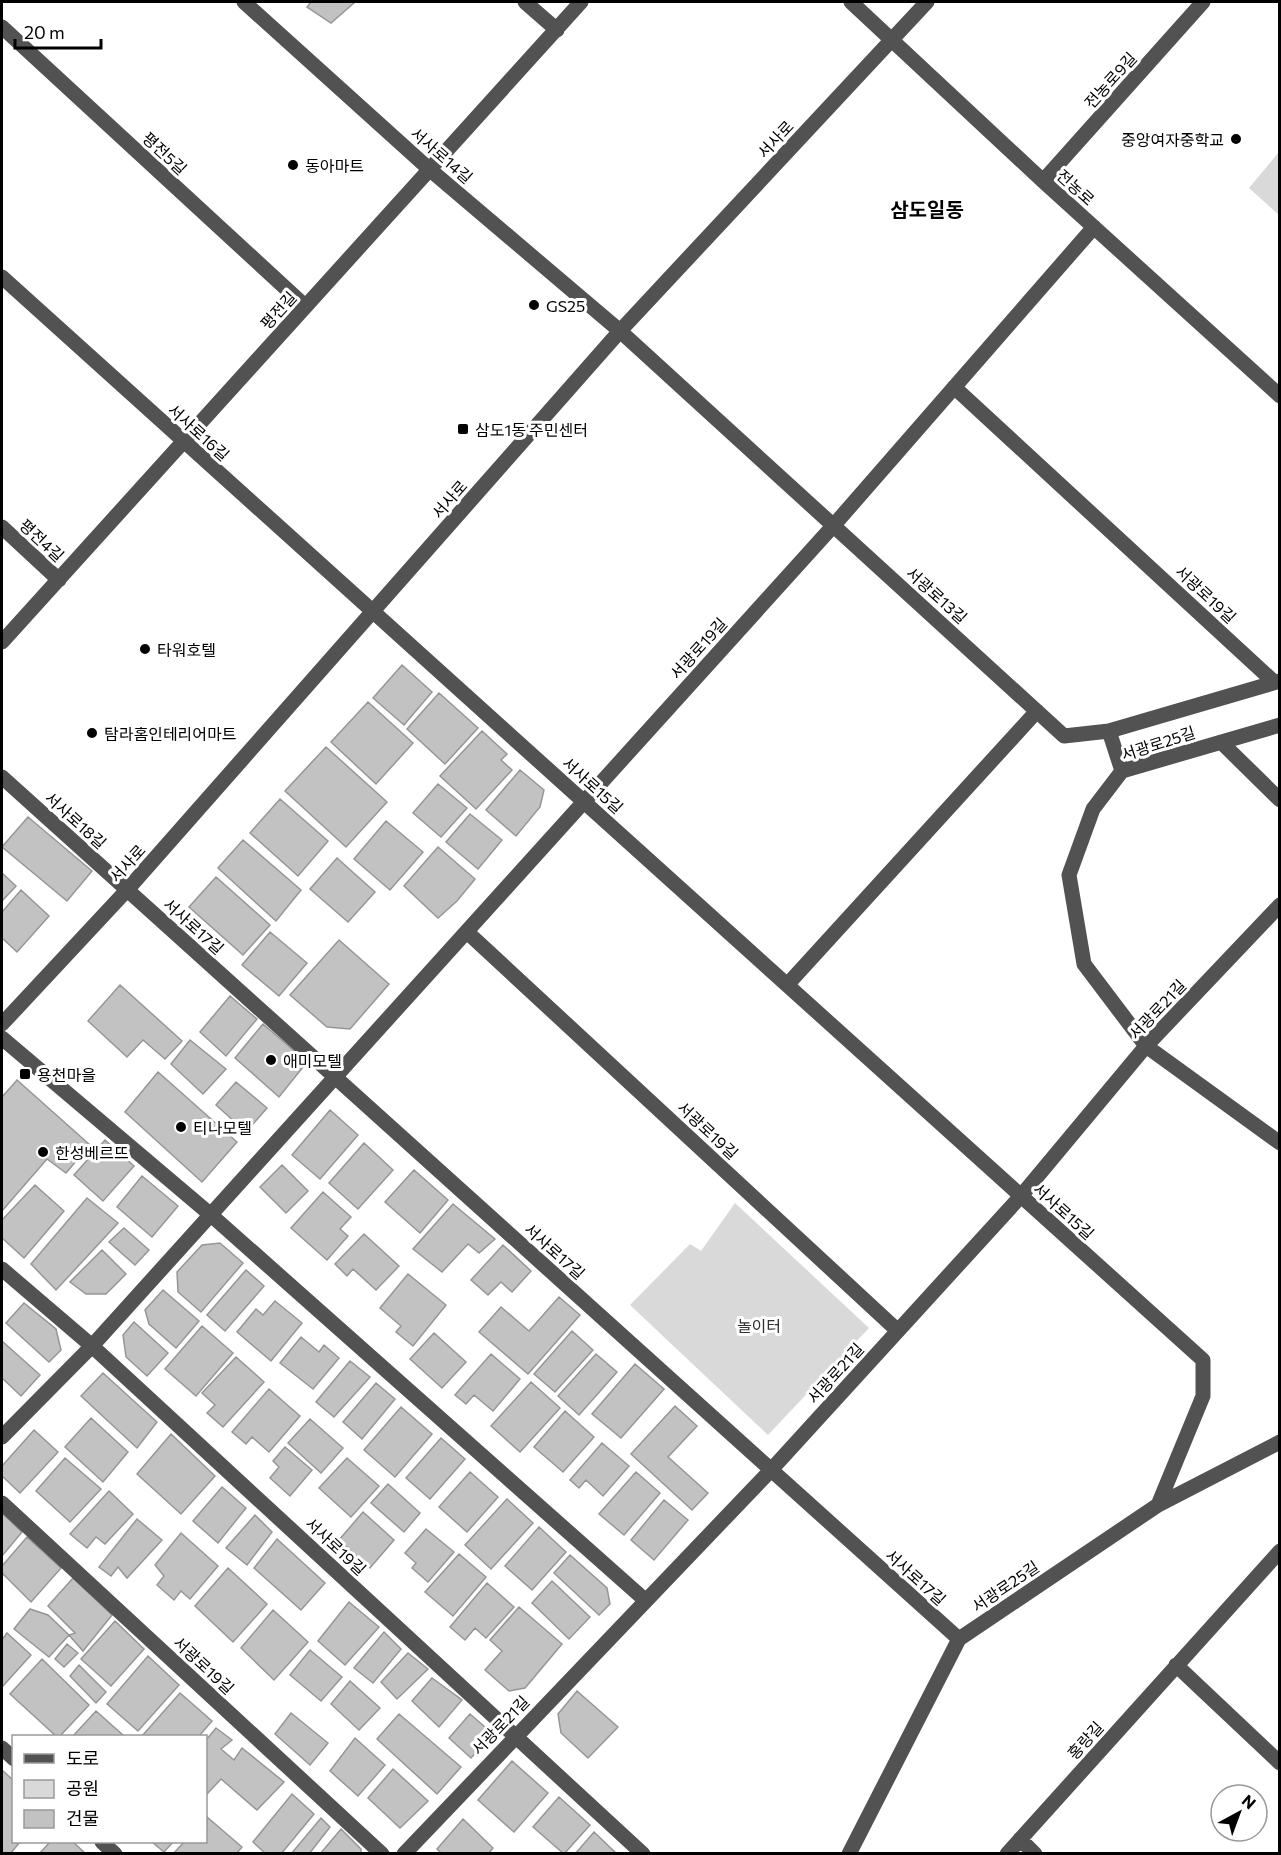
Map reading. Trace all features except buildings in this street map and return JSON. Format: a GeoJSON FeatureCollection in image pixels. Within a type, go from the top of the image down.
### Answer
{"type":"FeatureCollection","features":[{"type":"Feature","properties":{"kind":"street","name":"서사로14길"},"geometry":{"type":"LineString","coordinates":[[244,2],[428,168],[620,331]]}},
{"type":"Feature","properties":{"kind":"street"},"geometry":{"type":"LineString","coordinates":[[525,2],[557,30]]}},
{"type":"Feature","properties":{"kind":"street","name":"평전길"},"geometry":{"type":"LineString","coordinates":[[2,642],[184,443],[428,168],[581,2]]}},
{"type":"Feature","properties":{"kind":"street","name":"전농로"},"geometry":{"type":"LineString","coordinates":[[851,2],[1043,182],[1280,396]]}},
{"type":"Feature","properties":{"kind":"street","name":"서사로"},"geometry":{"type":"LineString","coordinates":[[2,1024],[127,890],[374,613],[620,331],[927,2]]}},
{"type":"Feature","properties":{"kind":"street","name":"전농로9길"},"geometry":{"type":"LineString","coordinates":[[1043,182],[1203,2]]}},
{"type":"Feature","properties":{"kind":"street","name":"평전5길"},"geometry":{"type":"LineString","coordinates":[[2,27],[305,306]]}},
{"type":"Feature","properties":{"kind":"street","name":"서광로19길"},"geometry":{"type":"LineString","coordinates":[[2,1437],[7,1420],[92,1346],[834,525],[1094,227]]}},
{"type":"Feature","properties":{"kind":"street","name":"서사로16길"},"geometry":{"type":"LineString","coordinates":[[2,277],[374,613]]}},
{"type":"Feature","properties":{"kind":"street","name":"서광로13길"},"geometry":{"type":"LineString","coordinates":[[620,331],[1064,736],[1109,731],[1277,681]]}},
{"type":"Feature","properties":{"kind":"street","name":"서광로19길"},"geometry":{"type":"LineString","coordinates":[[954,387],[1277,681]]}},
{"type":"Feature","properties":{"kind":"street","name":"평전4길"},"geometry":{"type":"LineString","coordinates":[[2,527],[59,580]]}},
{"type":"Feature","properties":{"kind":"street","name":"서사로15길"},"geometry":{"type":"LineString","coordinates":[[374,613],[1203,1360],[1203,1396],[1158,1505]]}},
{"type":"Feature","properties":{"kind":"street"},"geometry":{"type":"LineString","coordinates":[[787,985],[1037,711]]}},
{"type":"Feature","properties":{"kind":"street","name":"서광로25길"},"geometry":{"type":"LineString","coordinates":[[1280,725],[1122,771],[1093,809],[1069,875],[1084,964],[1146,1046],[1280,1143]]}},
{"type":"Feature","properties":{"kind":"street"},"geometry":{"type":"LineString","coordinates":[[1109,731],[1122,771]]}},
{"type":"Feature","properties":{"kind":"street"},"geometry":{"type":"LineString","coordinates":[[1221,742],[1280,800]]}},
{"type":"Feature","properties":{"kind":"street","name":"서사로18길"},"geometry":{"type":"LineString","coordinates":[[2,777],[127,890]]}},
{"type":"Feature","properties":{"kind":"street","name":"서사로17길"},"geometry":{"type":"LineString","coordinates":[[127,890],[959,1639]]}},
{"type":"Feature","properties":{"kind":"street","name":"서광로21길"},"geometry":{"type":"LineString","coordinates":[[404,1854],[515,1735],[771,1470],[1021,1196],[1146,1046],[1280,905]]}},
{"type":"Feature","properties":{"kind":"street","name":"서광로19길"},"geometry":{"type":"LineString","coordinates":[[467,932],[898,1331]]}},
{"type":"Feature","properties":{"kind":"street"},"geometry":{"type":"LineString","coordinates":[[2,1038],[211,1215],[645,1600]]}},
{"type":"Feature","properties":{"kind":"street","name":"서사로19길"},"geometry":{"type":"LineString","coordinates":[[2,1269],[92,1346],[644,1854]]}},
{"type":"Feature","properties":{"kind":"street","name":"서광로25길"},"geometry":{"type":"LineString","coordinates":[[849,1854],[959,1639],[1158,1505],[1280,1442]]}},
{"type":"Feature","properties":{"kind":"street","name":"서광로19길"},"geometry":{"type":"LineString","coordinates":[[2,1503],[382,1854]]}},
{"type":"Feature","properties":{"kind":"street","name":"홍랑길"},"geometry":{"type":"LineString","coordinates":[[1007,1854],[1280,1551]]}},
{"type":"Feature","properties":{"kind":"street"},"geometry":{"type":"LineString","coordinates":[[1176,1665],[1280,1763]]}},
{"type":"Feature","properties":{"kind":"street"},"geometry":{"type":"LineString","coordinates":[[1020,1839],[1035,1854]]}},
{"type":"Feature","properties":{"kind":"street"},"geometry":{"type":"LineString","coordinates":[[103,1843],[115,1854]]}},
{"type":"Feature","properties":{"kind":"green space"},"geometry":{"type":"Polygon","coordinates":[[[1279,152],[1279,215],[1249,188],[1279,152]]]}},
{"type":"Feature","properties":{"kind":"green space","name":"놀이터"},"geometry":{"type":"Polygon","coordinates":[[[735,1203],[869,1328],[768,1435],[630,1305],[690,1244],[701,1251],[735,1203]]]}},
{"type":"Feature","properties":{"kind":"place","name":"중앙여자중학교"},"geometry":{"type":"Point","coordinates":[1236,139]}},
{"type":"Feature","properties":{"kind":"place","name":"동아마트"},"geometry":{"type":"Point","coordinates":[293,165]}},
{"type":"Feature","properties":{"kind":"place","name":"GS25"},"geometry":{"type":"Point","coordinates":[534,305]}},
{"type":"Feature","properties":{"kind":"place","name":"삼도1동 주민센터"},"geometry":{"type":"Point","coordinates":[463,429]}},
{"type":"Feature","properties":{"kind":"place","name":"타워호텔"},"geometry":{"type":"Point","coordinates":[145,649]}},
{"type":"Feature","properties":{"kind":"place","name":"탐라홈인테리어마트"},"geometry":{"type":"Point","coordinates":[92,733]}},
{"type":"Feature","properties":{"kind":"place","name":"애미모텔"},"geometry":{"type":"Point","coordinates":[271,1060]}},
{"type":"Feature","properties":{"kind":"place","name":"용천마을"},"geometry":{"type":"Point","coordinates":[25,1074]}},
{"type":"Feature","properties":{"kind":"place","name":"티나모텔"},"geometry":{"type":"Point","coordinates":[181,1127]}},
{"type":"Feature","properties":{"kind":"place","name":"한성베르뜨"},"geometry":{"type":"Point","coordinates":[43,1152]}},
{"type":"Feature","properties":{"kind":"district","name":"삼도일동"},"geometry":{"type":"Point","coordinates":[927,209]}}]}
